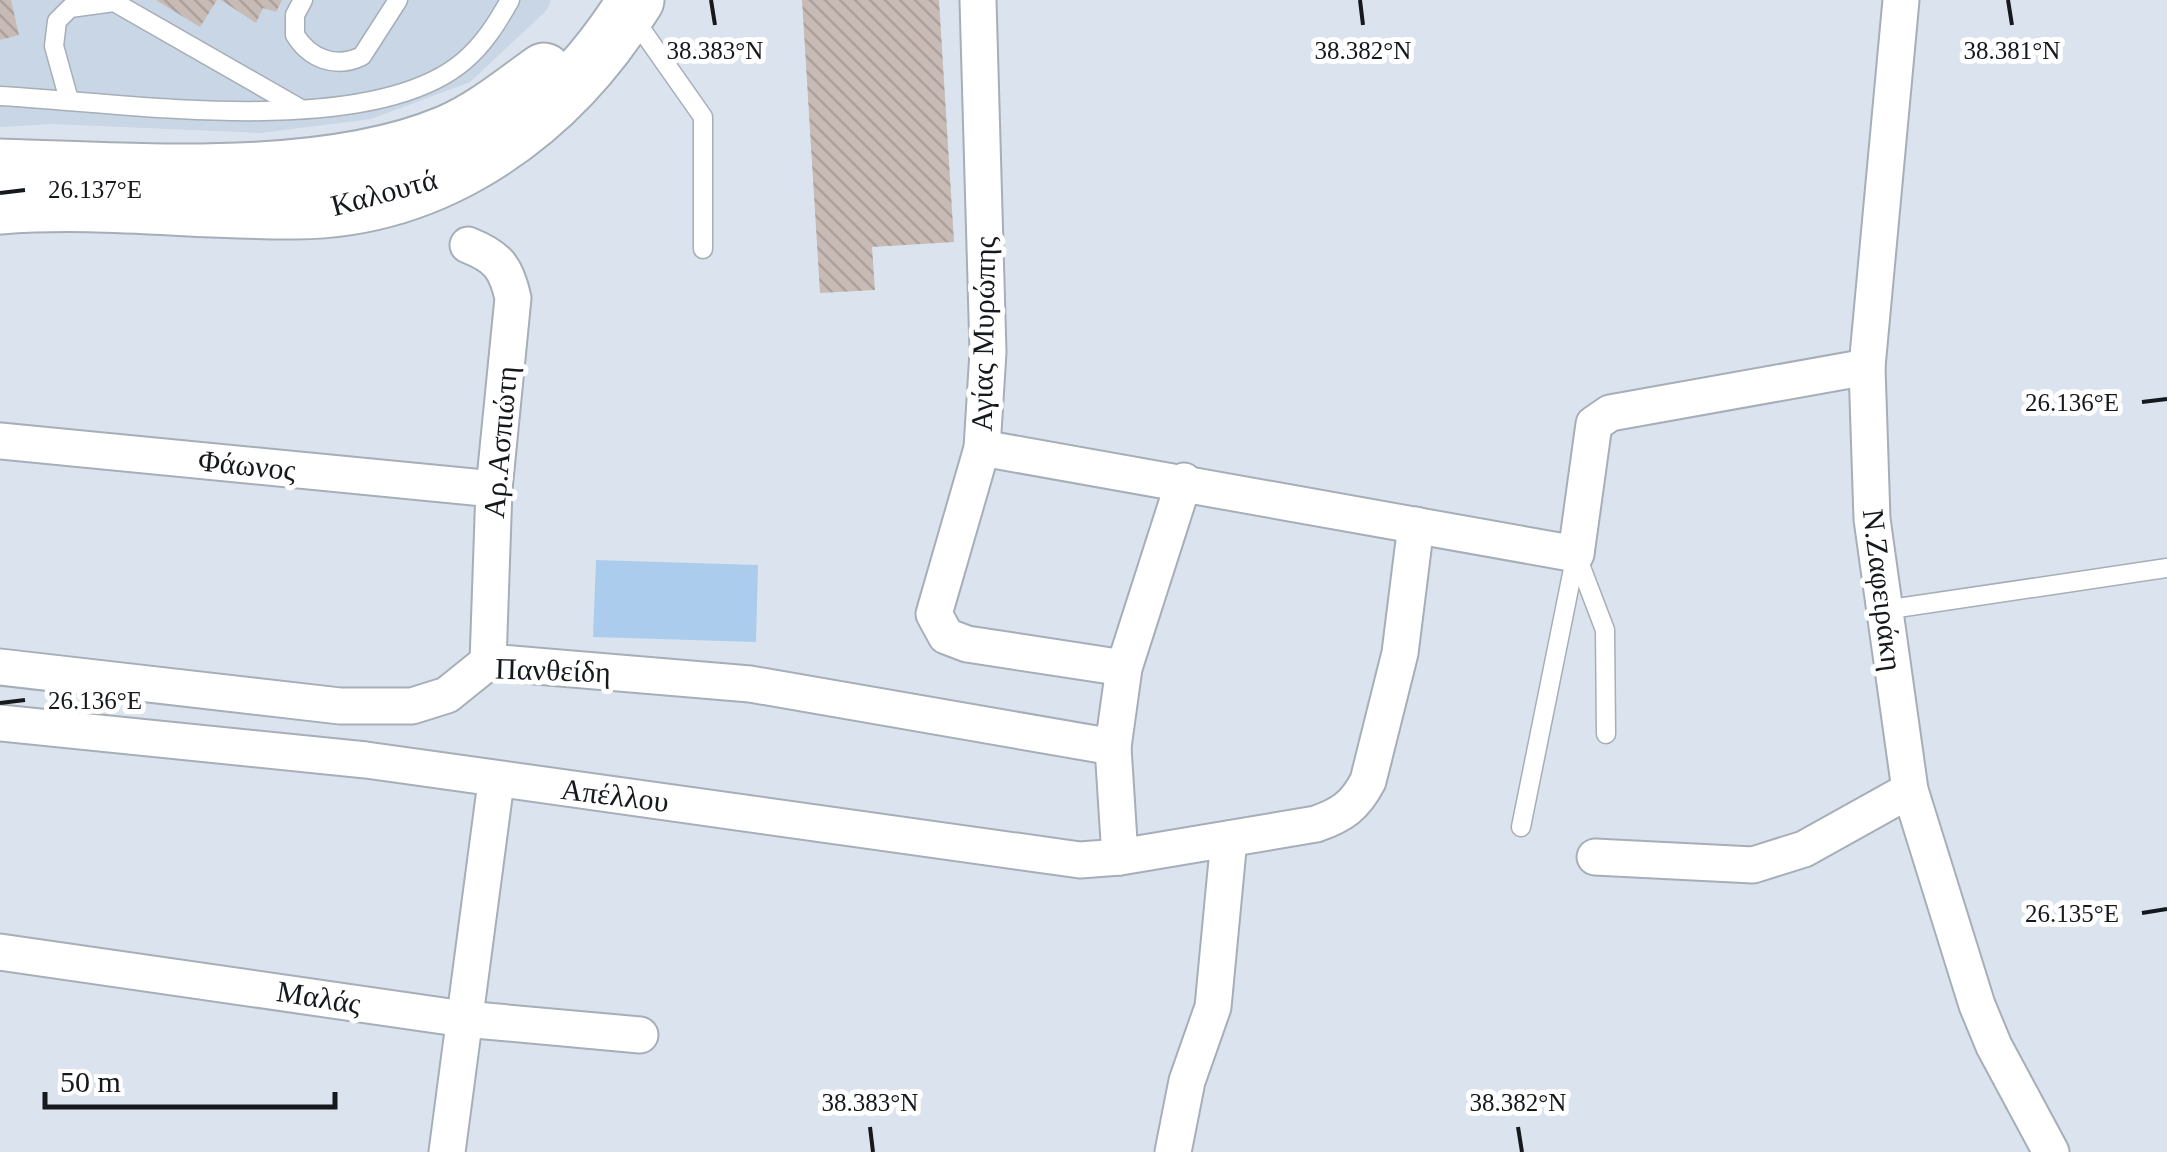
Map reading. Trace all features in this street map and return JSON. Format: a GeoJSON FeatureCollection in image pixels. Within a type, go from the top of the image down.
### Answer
{"type":"FeatureCollection","features":[{"type":"Feature","properties":{"kind":"main road","name":"Καλουτά"},"geometry":{"type":"LineString","coordinates":[[2,187],[270,168],[383,154],[448,133],[488,111],[546,70],[623,4]]}},
{"type":"Feature","properties":{"kind":"street","name":"Αγίας Μυρώπης"},"geometry":{"type":"LineString","coordinates":[[978,0],[988,352],[982,448],[934,614],[946,636],[966,644],[1124,668]]}},
{"type":"Feature","properties":{"kind":"street","name":"Ν.Ζαφειράκη"},"geometry":{"type":"LineString","coordinates":[[1901,0],[1882,164],[1866,367],[1872,518],[1910,790],[1977,1005],[1994,1046],[2051,1152]]}},
{"type":"Feature","properties":{"kind":"street","name":"Αρ.Ασπιώτη"},"geometry":{"type":"LineString","coordinates":[[468,245],[490,254],[506,268],[513,298],[494,489],[488,662]]}},
{"type":"Feature","properties":{"kind":"street"},"geometry":{"type":"LineString","coordinates":[[982,448],[1576,554],[1589,442],[1594,424],[1610,413],[1866,367]]}},
{"type":"Feature","properties":{"kind":"street","name":"Φάωνος"},"geometry":{"type":"LineString","coordinates":[[0,441],[494,489]]}},
{"type":"Feature","properties":{"kind":"street"},"geometry":{"type":"LineString","coordinates":[[1120,857],[1113,747],[1124,668],[1184,481]]}},
{"type":"Feature","properties":{"kind":"street","name":"Απέλλου"},"geometry":{"type":"LineString","coordinates":[[0,723],[366,760],[496,782],[758,812],[1080,860],[1120,857],[1316,824],[1341,815],[1358,800],[1368,781],[1400,653],[1416,525]]}},
{"type":"Feature","properties":{"kind":"street","name":"Πανθείδη"},"geometry":{"type":"LineString","coordinates":[[0,667],[340,706],[412,706],[446,695],[488,662],[750,684],[1113,747]]}},
{"type":"Feature","properties":{"kind":"street"},"geometry":{"type":"LineString","coordinates":[[446,1152],[496,782]]}},
{"type":"Feature","properties":{"kind":"street"},"geometry":{"type":"LineString","coordinates":[[1595,857],[1753,865],[1804,848],[1910,790]]}},
{"type":"Feature","properties":{"kind":"street"},"geometry":{"type":"LineString","coordinates":[[1172,1152],[1187,1081],[1214,1007],[1229,839]]}},
{"type":"Feature","properties":{"kind":"street","name":"Μαλάς"},"geometry":{"type":"LineString","coordinates":[[0,952],[464,1019],[640,1035]]}},
{"type":"Feature","properties":{"kind":"lane"},"geometry":{"type":"LineString","coordinates":[[303,0],[295,15],[295,35],[313,54],[338,63],[362,56],[398,0]]}},
{"type":"Feature","properties":{"kind":"lane"},"geometry":{"type":"LineString","coordinates":[[0,96],[304,110],[408,90],[441,76],[480,46],[510,0]]}},
{"type":"Feature","properties":{"kind":"lane"},"geometry":{"type":"LineString","coordinates":[[69,100],[54,46],[58,21],[70,8],[114,2],[304,110]]}},
{"type":"Feature","properties":{"kind":"lane"},"geometry":{"type":"LineString","coordinates":[[623,4],[702,117],[703,249]]}},
{"type":"Feature","properties":{"kind":"lane"},"geometry":{"type":"LineString","coordinates":[[1576,554],[1605,630],[1606,734]]}},
{"type":"Feature","properties":{"kind":"lane"},"geometry":{"type":"LineString","coordinates":[[1521,826],[1576,554]]}},
{"type":"Feature","properties":{"kind":"lane"},"geometry":{"type":"LineString","coordinates":[[1884,610],[2167,568]]}},
{"type":"Feature","properties":{"kind":"shaded area"},"geometry":{"type":"Polygon","coordinates":[[[0,0],[551,0],[547,10],[470,82],[371,119],[260,133],[51,124],[0,127],[0,0]]]}},
{"type":"Feature","properties":{"kind":"shaded area"},"geometry":{"type":"Polygon","coordinates":[[[596,560],[758,565],[756,642],[593,637],[596,560]]]}},
{"type":"Feature","properties":{"kind":"building"},"geometry":{"type":"Polygon","coordinates":[[[0,0],[11,0],[19,35],[0,40],[0,0]]]}},
{"type":"Feature","properties":{"kind":"building"},"geometry":{"type":"Polygon","coordinates":[[[156,0],[217,0],[200,27],[156,0]]]}},
{"type":"Feature","properties":{"kind":"building"},"geometry":{"type":"Polygon","coordinates":[[[221,0],[282,0],[276,12],[263,8],[256,23],[221,0]]]}},
{"type":"Feature","properties":{"kind":"building"},"geometry":{"type":"Polygon","coordinates":[[[802,0],[939,0],[954,242],[872,247],[875,290],[820,293],[802,0]]]}}]}
